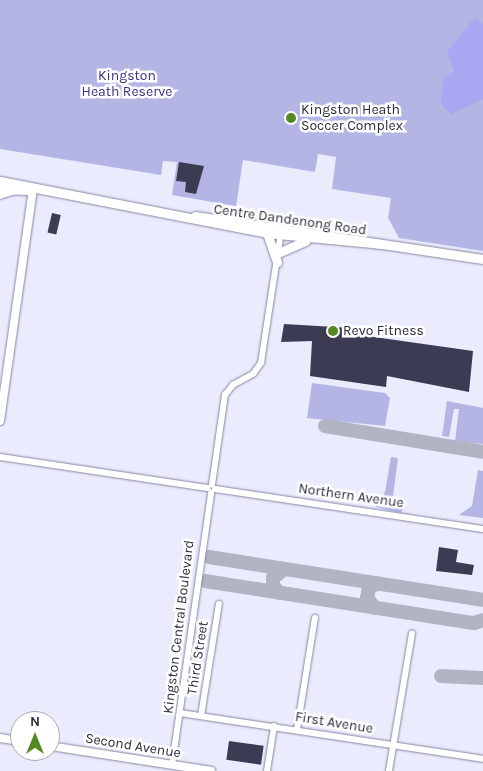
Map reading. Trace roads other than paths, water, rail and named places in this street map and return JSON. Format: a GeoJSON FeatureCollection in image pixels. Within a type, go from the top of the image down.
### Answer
{"type":"FeatureCollection","features":[{"type":"Feature","properties":{"kind":"main road","name":"Centre Dandenong Road"},"geometry":{"type":"LineString","coordinates":[[0,181],[33,190],[282,231],[483,259]]}},
{"type":"Feature","properties":{"kind":"main road","name":"Centre Dandenong Road"},"geometry":{"type":"LineString","coordinates":[[0,189],[33,190]]}},
{"type":"Feature","properties":{"kind":"main road"},"geometry":{"type":"LineString","coordinates":[[0,421],[33,190]]}},
{"type":"Feature","properties":{"kind":"main road","name":"Centre Dandenong Road"},"geometry":{"type":"LineString","coordinates":[[195,216],[206,223],[267,233],[282,231],[313,240],[382,244]]}},
{"type":"Feature","properties":{"kind":"main road"},"geometry":{"type":"LineString","coordinates":[[267,233],[278,257],[289,245],[313,240]]}},
{"type":"Feature","properties":{"kind":"main road","name":"Second Avenue"},"geometry":{"type":"LineString","coordinates":[[60,748],[211,771]]}},
{"type":"Feature","properties":{"kind":"street","name":"Centre Dandenong Road"},"geometry":{"type":"LineString","coordinates":[[0,196],[14,190]]}},
{"type":"Feature","properties":{"kind":"street","name":"Kingston Central Boulevard"},"geometry":{"type":"LineString","coordinates":[[172,765],[225,395],[260,365],[282,231]]}},
{"type":"Feature","properties":{"kind":"street","name":"Northern Avenue"},"geometry":{"type":"LineString","coordinates":[[0,457],[483,529]]}},
{"type":"Feature","properties":{"kind":"street","name":"Third Street"},"geometry":{"type":"LineString","coordinates":[[202,716],[219,604]]}},
{"type":"Feature","properties":{"kind":"street"},"geometry":{"type":"LineString","coordinates":[[297,730],[315,618]]}},
{"type":"Feature","properties":{"kind":"street"},"geometry":{"type":"LineString","coordinates":[[389,771],[412,634]]}},
{"type":"Feature","properties":{"kind":"street","name":"First Avenue"},"geometry":{"type":"LineString","coordinates":[[180,712],[483,759]]}},
{"type":"Feature","properties":{"kind":"street"},"geometry":{"type":"LineString","coordinates":[[267,771],[274,727]]}},
{"type":"Feature","properties":{"kind":"place","name":"Kingston Heath Soccer Complex"},"geometry":{"type":"Point","coordinates":[291,118]}},
{"type":"Feature","properties":{"kind":"place","name":"Revo Fitness"},"geometry":{"type":"Point","coordinates":[333,331]}},
{"type":"Feature","properties":{"kind":"park label","name":"Kingston Heath Reserve"},"geometry":{"type":"Point","coordinates":[127,84]}}]}
